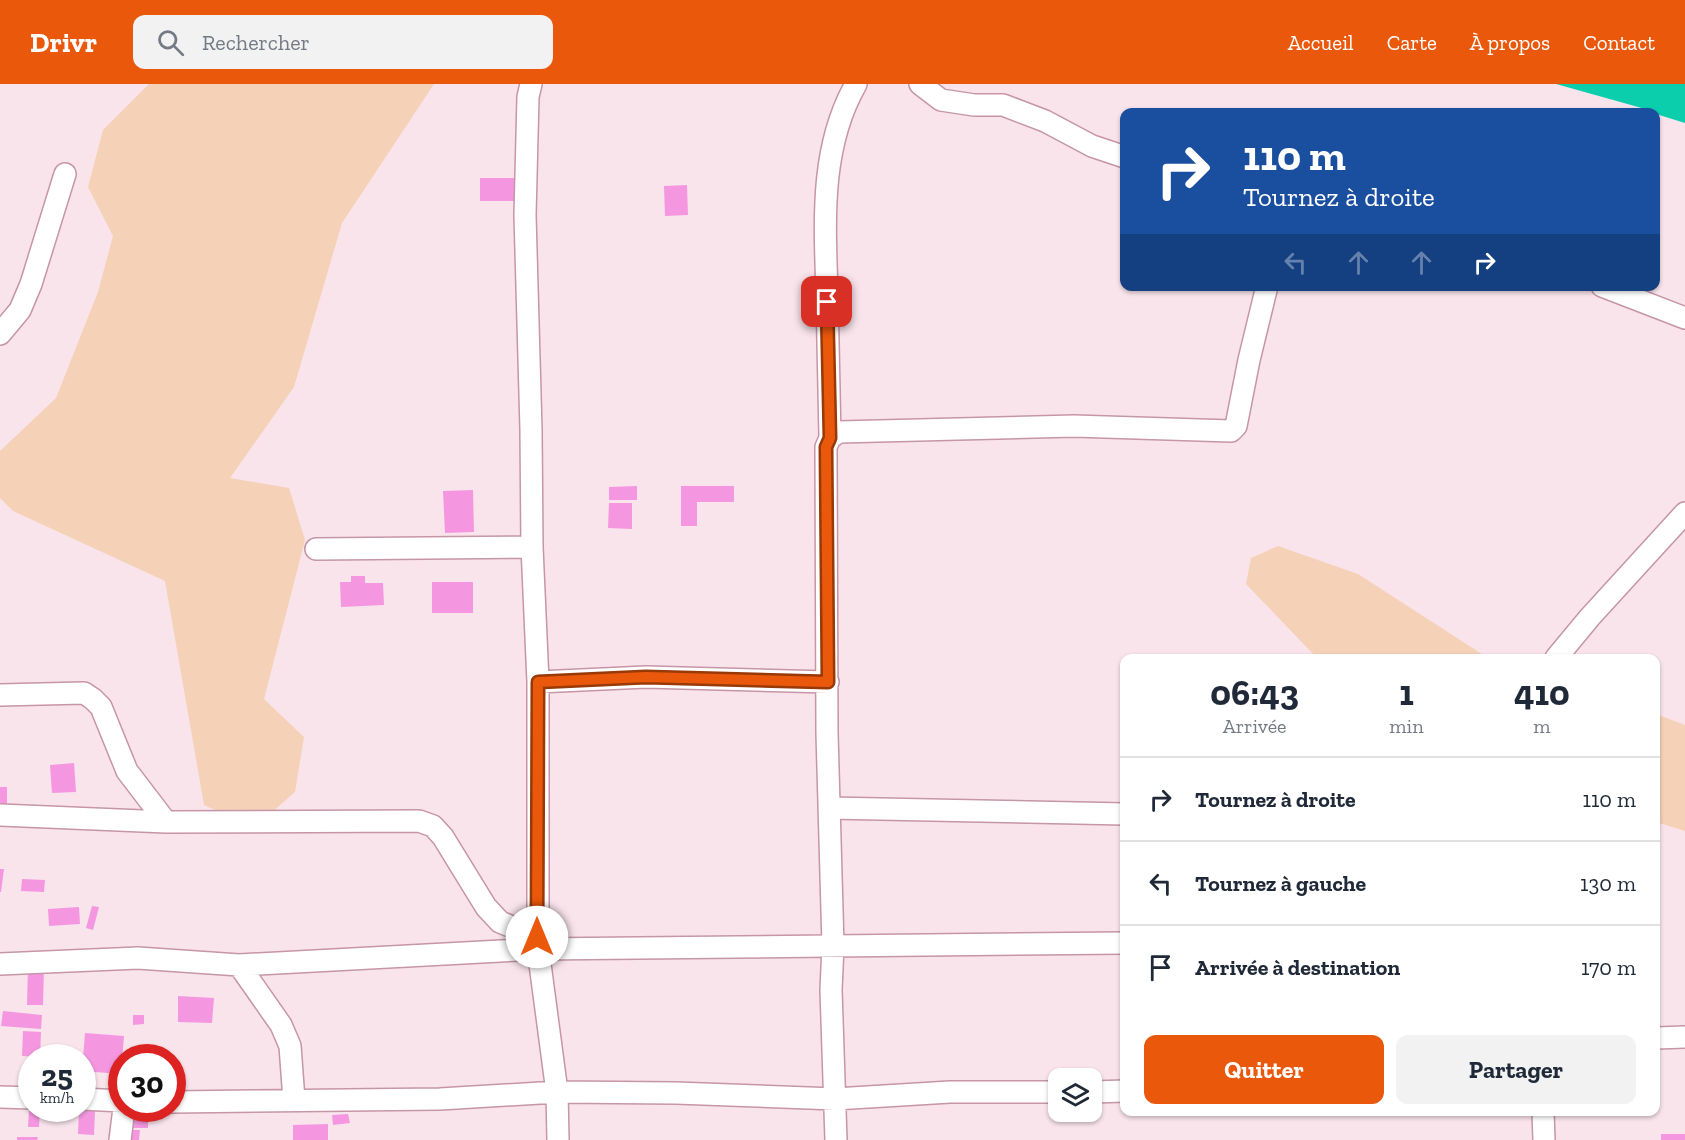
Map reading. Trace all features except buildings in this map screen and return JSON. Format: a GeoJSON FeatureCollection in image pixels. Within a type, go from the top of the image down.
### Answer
{"type":"FeatureCollection","features":[{"type":"Feature","properties":{"kind":"street"},"geometry":{"type":"LineString","coordinates":[[531,84],[528,97],[525,215],[532,547],[538,682],[537,943],[556,1092],[558,1140]]}},
{"type":"Feature","properties":{"kind":"street"},"geometry":{"type":"LineString","coordinates":[[836,1140],[827,733],[826,447],[830,438],[826,186],[832,144],[848,99],[856,84]]}},
{"type":"Feature","properties":{"kind":"street"},"geometry":{"type":"LineString","coordinates":[[920,84],[941,100],[974,105],[1004,105],[1045,121],[1092,146],[1120,155]]}},
{"type":"Feature","properties":{"kind":"street"},"geometry":{"type":"LineString","coordinates":[[0,334],[20,310],[31,284],[65,174]]}},
{"type":"Feature","properties":{"kind":"street"},"geometry":{"type":"LineString","coordinates":[[830,438],[839,432],[1074,426],[1231,431],[1236,426],[1266,291]]}},
{"type":"Feature","properties":{"kind":"street"},"geometry":{"type":"LineString","coordinates":[[1615,291],[1685,318]]}},
{"type":"Feature","properties":{"kind":"street"},"geometry":{"type":"LineString","coordinates":[[1559,654],[1590,616],[1685,513]]}},
{"type":"Feature","properties":{"kind":"street"},"geometry":{"type":"LineString","coordinates":[[316,549],[532,547]]}},
{"type":"Feature","properties":{"kind":"street"},"geometry":{"type":"LineString","coordinates":[[538,682],[646,677],[828,682]]}},
{"type":"Feature","properties":{"kind":"street"},"geometry":{"type":"LineString","coordinates":[[0,695],[84,693],[93,699],[101,707],[127,771],[166,822]]}},
{"type":"Feature","properties":{"kind":"street"},"geometry":{"type":"LineString","coordinates":[[830,808],[1120,814]]}},
{"type":"Feature","properties":{"kind":"street"},"geometry":{"type":"LineString","coordinates":[[0,815],[166,822],[419,821],[434,826],[443,837],[486,907],[500,922],[537,943]]}},
{"type":"Feature","properties":{"kind":"street"},"geometry":{"type":"LineString","coordinates":[[0,964],[138,958],[239,965],[537,943],[833,946],[1120,943]]}},
{"type":"Feature","properties":{"kind":"street"},"geometry":{"type":"LineString","coordinates":[[239,965],[281,1025],[290,1046],[294,1100]]}},
{"type":"Feature","properties":{"kind":"street"},"geometry":{"type":"LineString","coordinates":[[1660,1038],[1685,1037]]}},
{"type":"Feature","properties":{"kind":"street"},"geometry":{"type":"LineString","coordinates":[[1102,1092],[1120,1091]]}},
{"type":"Feature","properties":{"kind":"street"},"geometry":{"type":"LineString","coordinates":[[186,1102],[440,1100],[556,1092],[676,1093],[835,1099],[950,1092],[1048,1092]]}},
{"type":"Feature","properties":{"kind":"street"},"geometry":{"type":"LineString","coordinates":[[0,1097],[18,1098]]}},
{"type":"Feature","properties":{"kind":"street"},"geometry":{"type":"LineString","coordinates":[[1543,1116],[1544,1140]]}},
{"type":"Feature","properties":{"kind":"street"},"geometry":{"type":"LineString","coordinates":[[120,1140],[122,1122]]}},
{"type":"Feature","properties":{"kind":"shaded area"},"geometry":{"type":"Polygon","coordinates":[[[149,84],[434,84],[342,223],[294,387],[230,478],[289,488],[305,540],[264,699],[304,737],[295,792],[254,828],[204,805],[165,581],[13,511],[0,498],[0,451],[56,398],[98,292],[113,236],[88,187],[103,130],[149,84]]]}},
{"type":"Feature","properties":{"kind":"shaded area"},"geometry":{"type":"Polygon","coordinates":[[[1556,84],[1685,84],[1685,123],[1660,115],[1660,108],[1642,108],[1556,84]]]}},
{"type":"Feature","properties":{"kind":"shaded area"},"geometry":{"type":"Polygon","coordinates":[[[1278,546],[1358,574],[1482,654],[1313,654],[1246,584],[1251,558],[1278,546]]]}},
{"type":"Feature","properties":{"kind":"shaded area"},"geometry":{"type":"Polygon","coordinates":[[[1660,716],[1685,725],[1685,831],[1660,823],[1660,716]]]}},
{"type":"Feature","properties":{"kind":"route"},"geometry":{"type":"LineString","coordinates":[[537,937],[538,682],[646,677],[828,682],[826,447],[830,438],[827,302]]}}]}
